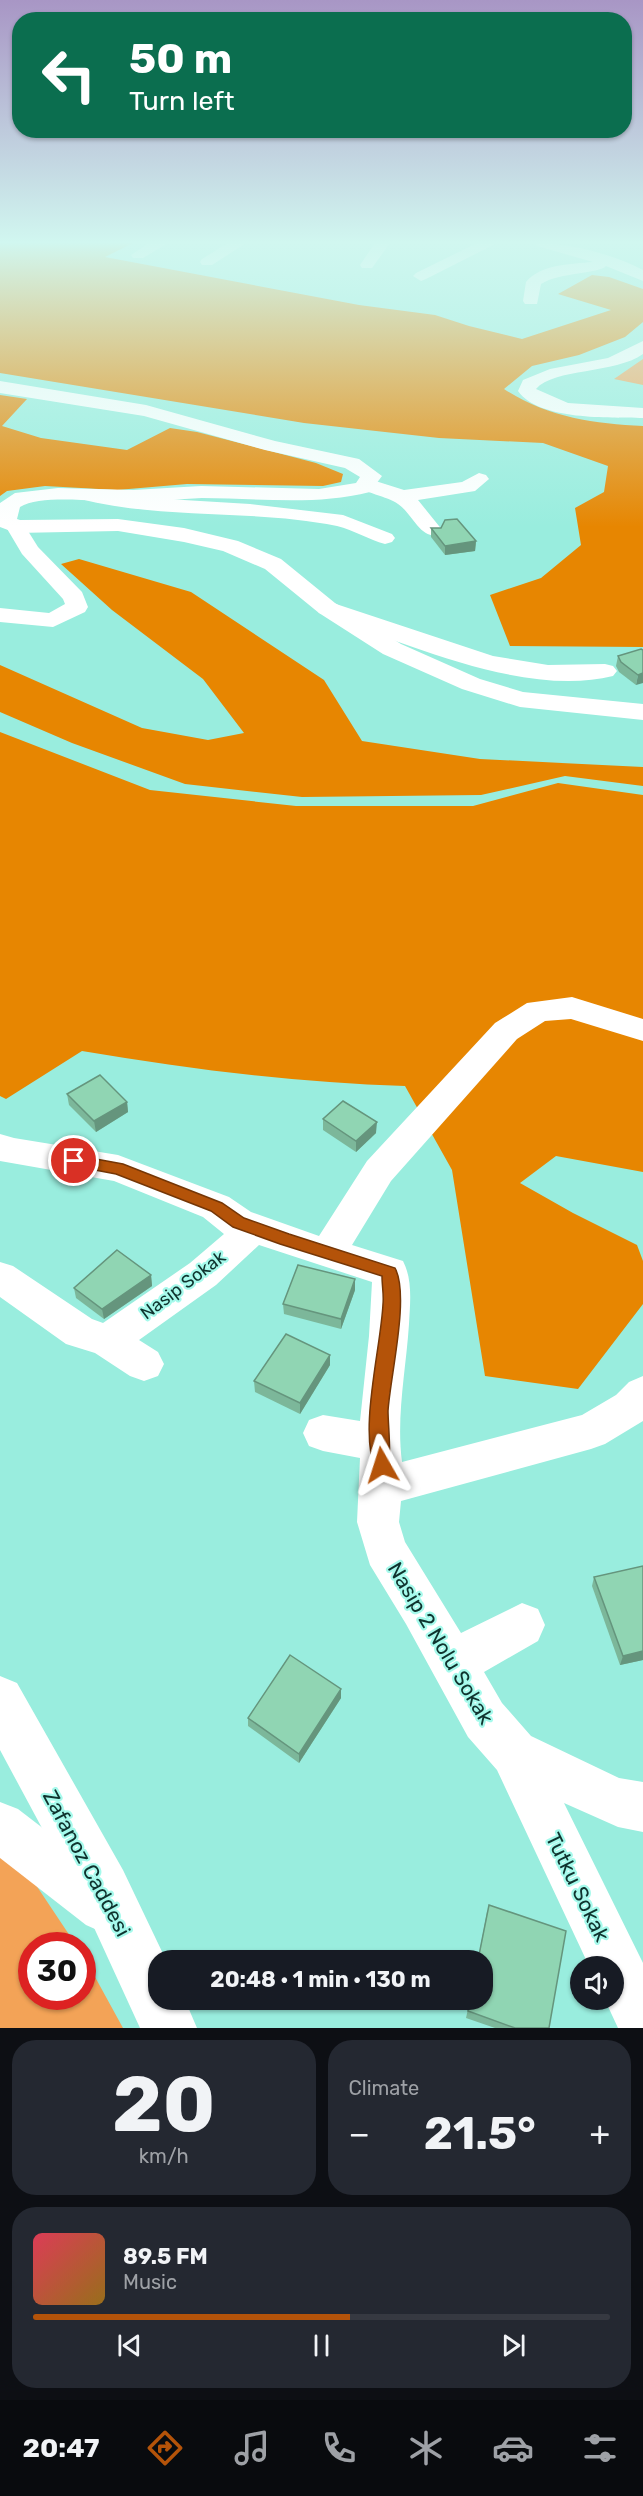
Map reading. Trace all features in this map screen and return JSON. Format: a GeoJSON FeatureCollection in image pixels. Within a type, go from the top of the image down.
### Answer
{"type":"FeatureCollection","features":[{"type":"Feature","properties":{"kind":"street"},"geometry":{"type":"LineString","coordinates":[[627,407],[561,408],[538,400],[527,391],[529,384],[547,377],[608,363],[636,353],[643,346]]}},
{"type":"Feature","properties":{"kind":"street"},"geometry":{"type":"LineString","coordinates":[[0,387],[146,411],[272,446],[352,463],[372,476],[363,488],[319,495],[201,492],[133,496],[58,494],[22,497],[10,504],[6,521],[16,527],[29,550],[74,597],[77,607],[53,620],[0,615]]}},
{"type":"Feature","properties":{"kind":"street"},"geometry":{"type":"LineString","coordinates":[[552,396],[627,407]]}},
{"type":"Feature","properties":{"kind":"street"},"geometry":{"type":"LineString","coordinates":[[403,496],[468,486],[479,479]]}},
{"type":"Feature","properties":{"kind":"street"},"geometry":{"type":"LineString","coordinates":[[366,484],[391,489],[403,496],[418,509],[433,531]]}},
{"type":"Feature","properties":{"kind":"street"},"geometry":{"type":"LineString","coordinates":[[83,495],[134,503],[250,510],[343,521],[385,538]]}},
{"type":"Feature","properties":{"kind":"street"},"geometry":{"type":"LineString","coordinates":[[16,527],[118,525],[230,546],[273,564],[327,608],[392,649],[471,684],[520,699],[643,712]]}},
{"type":"Feature","properties":{"kind":"street"},"geometry":{"type":"LineString","coordinates":[[327,608],[474,658],[538,672],[572,674],[605,671]]}},
{"type":"Feature","properties":{"kind":"street"},"geometry":{"type":"LineString","coordinates":[[6,1156],[118,1168],[216,1207],[238,1222],[328,1252],[379,1171],[506,1031],[538,1011],[572,1008],[643,1030]]}},
{"type":"Feature","properties":{"kind":"street","name":"Nasip Sokak"},"geometry":{"type":"LineString","coordinates":[[108,1341],[203,1274],[244,1238],[238,1222]]}},
{"type":"Feature","properties":{"kind":"street","name":"Nasip 2 Nolu Sokak"},"geometry":{"type":"LineString","coordinates":[[328,1252],[390,1272],[392,1302],[380,1410],[379,1443],[382,1465],[378,1522],[385,1550],[485,1719],[514,1753],[556,1775],[618,1802],[643,1807]]}},
{"type":"Feature","properties":{"kind":"street"},"geometry":{"type":"LineString","coordinates":[[0,1277],[80,1332],[108,1341],[144,1364]]}},
{"type":"Feature","properties":{"kind":"street"},"geometry":{"type":"LineString","coordinates":[[381,1487],[591,1431],[630,1408],[643,1394]]}},
{"type":"Feature","properties":{"kind":"street"},"geometry":{"type":"LineString","coordinates":[[323,1434],[379,1443]]}},
{"type":"Feature","properties":{"kind":"street"},"geometry":{"type":"LineString","coordinates":[[454,1665],[487,1643],[522,1625]]}},
{"type":"Feature","properties":{"kind":"street","name":"Zafanoz Caddesi"},"geometry":{"type":"LineString","coordinates":[[0,1700],[118,1918],[169,2028]]}},
{"type":"Feature","properties":{"kind":"street","name":"Tutku Sokak"},"geometry":{"type":"LineString","coordinates":[[514,1753],[643,2021]]}},
{"type":"Feature","properties":{"kind":"street"},"geometry":{"type":"LineString","coordinates":[[0,1827],[118,1918]]}},
{"type":"Feature","properties":{"kind":"shaded area"},"geometry":{"type":"Polygon","coordinates":[[[0,338],[623,338],[579,355],[532,366],[504,389],[520,399],[571,417],[643,426],[643,647],[510,646],[490,595],[541,578],[581,545],[575,508],[604,492],[608,466],[543,443],[439,438],[304,423],[0,373],[0,338]]]}},
{"type":"Feature","properties":{"kind":"shaded area"},"geometry":{"type":"Polygon","coordinates":[[[643,359],[643,385],[614,379],[643,359]]]}},
{"type":"Feature","properties":{"kind":"shaded area"},"geometry":{"type":"Polygon","coordinates":[[[0,395],[27,399],[2,426],[41,438],[127,450],[170,428],[197,432],[316,463],[343,474],[341,482],[323,486],[187,484],[117,490],[45,486],[7,491],[0,496],[0,395]]]}},
{"type":"Feature","properties":{"kind":"shaded area"},"geometry":{"type":"Polygon","coordinates":[[[79,559],[191,592],[324,680],[362,741],[480,759],[643,767],[643,786],[565,776],[481,795],[302,797],[185,784],[72,743],[0,712],[0,665],[142,728],[208,740],[244,733],[203,679],[112,610],[61,564],[79,559]]]}},
{"type":"Feature","properties":{"kind":"shaded area"},"geometry":{"type":"Polygon","coordinates":[[[0,732],[150,790],[296,806],[473,806],[558,783],[643,795],[643,1172],[556,1156],[520,1183],[637,1245],[643,1261],[643,1304],[578,1389],[485,1376],[452,1170],[405,1086],[324,1082],[243,1074],[82,1051],[6,1099],[0,1096],[0,732]]]}},
{"type":"Feature","properties":{"kind":"shaded area"},"geometry":{"type":"Polygon","coordinates":[[[0,1831],[67,1932],[18,1932],[18,2010],[96,2010],[96,1979],[123,2028],[0,2028],[0,1831]]]}},
{"type":"Feature","properties":{"kind":"building"},"geometry":{"type":"Polygon","coordinates":[[[457,519],[476,541],[445,546],[431,528],[441,528],[445,520],[457,519]]]}},
{"type":"Feature","properties":{"kind":"building"},"geometry":{"type":"Polygon","coordinates":[[[643,650],[643,673],[638,675],[621,662],[618,656],[643,650]]]}},
{"type":"Feature","properties":{"kind":"building"},"geometry":{"type":"Polygon","coordinates":[[[100,1075],[127,1102],[94,1121],[67,1094],[100,1075]]]}},
{"type":"Feature","properties":{"kind":"building"},"geometry":{"type":"Polygon","coordinates":[[[343,1101],[377,1122],[356,1141],[323,1119],[343,1101]]]}},
{"type":"Feature","properties":{"kind":"building"},"geometry":{"type":"Polygon","coordinates":[[[117,1250],[151,1275],[102,1309],[74,1288],[117,1250]]]}},
{"type":"Feature","properties":{"kind":"building"},"geometry":{"type":"Polygon","coordinates":[[[298,1265],[355,1279],[341,1319],[283,1304],[298,1265]]]}},
{"type":"Feature","properties":{"kind":"building"},"geometry":{"type":"Polygon","coordinates":[[[286,1334],[330,1355],[300,1403],[254,1381],[286,1334]]]}},
{"type":"Feature","properties":{"kind":"building"},"geometry":{"type":"Polygon","coordinates":[[[643,1566],[643,1651],[623,1656],[594,1577],[643,1566]]]}},
{"type":"Feature","properties":{"kind":"building"},"geometry":{"type":"Polygon","coordinates":[[[290,1655],[341,1689],[299,1754],[248,1718],[290,1655]]]}},
{"type":"Feature","properties":{"kind":"building"},"geometry":{"type":"Polygon","coordinates":[[[489,1905],[566,1931],[549,2028],[515,2028],[468,2011],[493,2010],[493,1950],[480,1950],[489,1905]]]}},
{"type":"Feature","properties":{"kind":"route"},"geometry":{"type":"LineString","coordinates":[[74,1161],[118,1168],[216,1207],[238,1222],[285,1240],[390,1272],[392,1302],[380,1410],[379,1443],[382,1465]]}}]}
